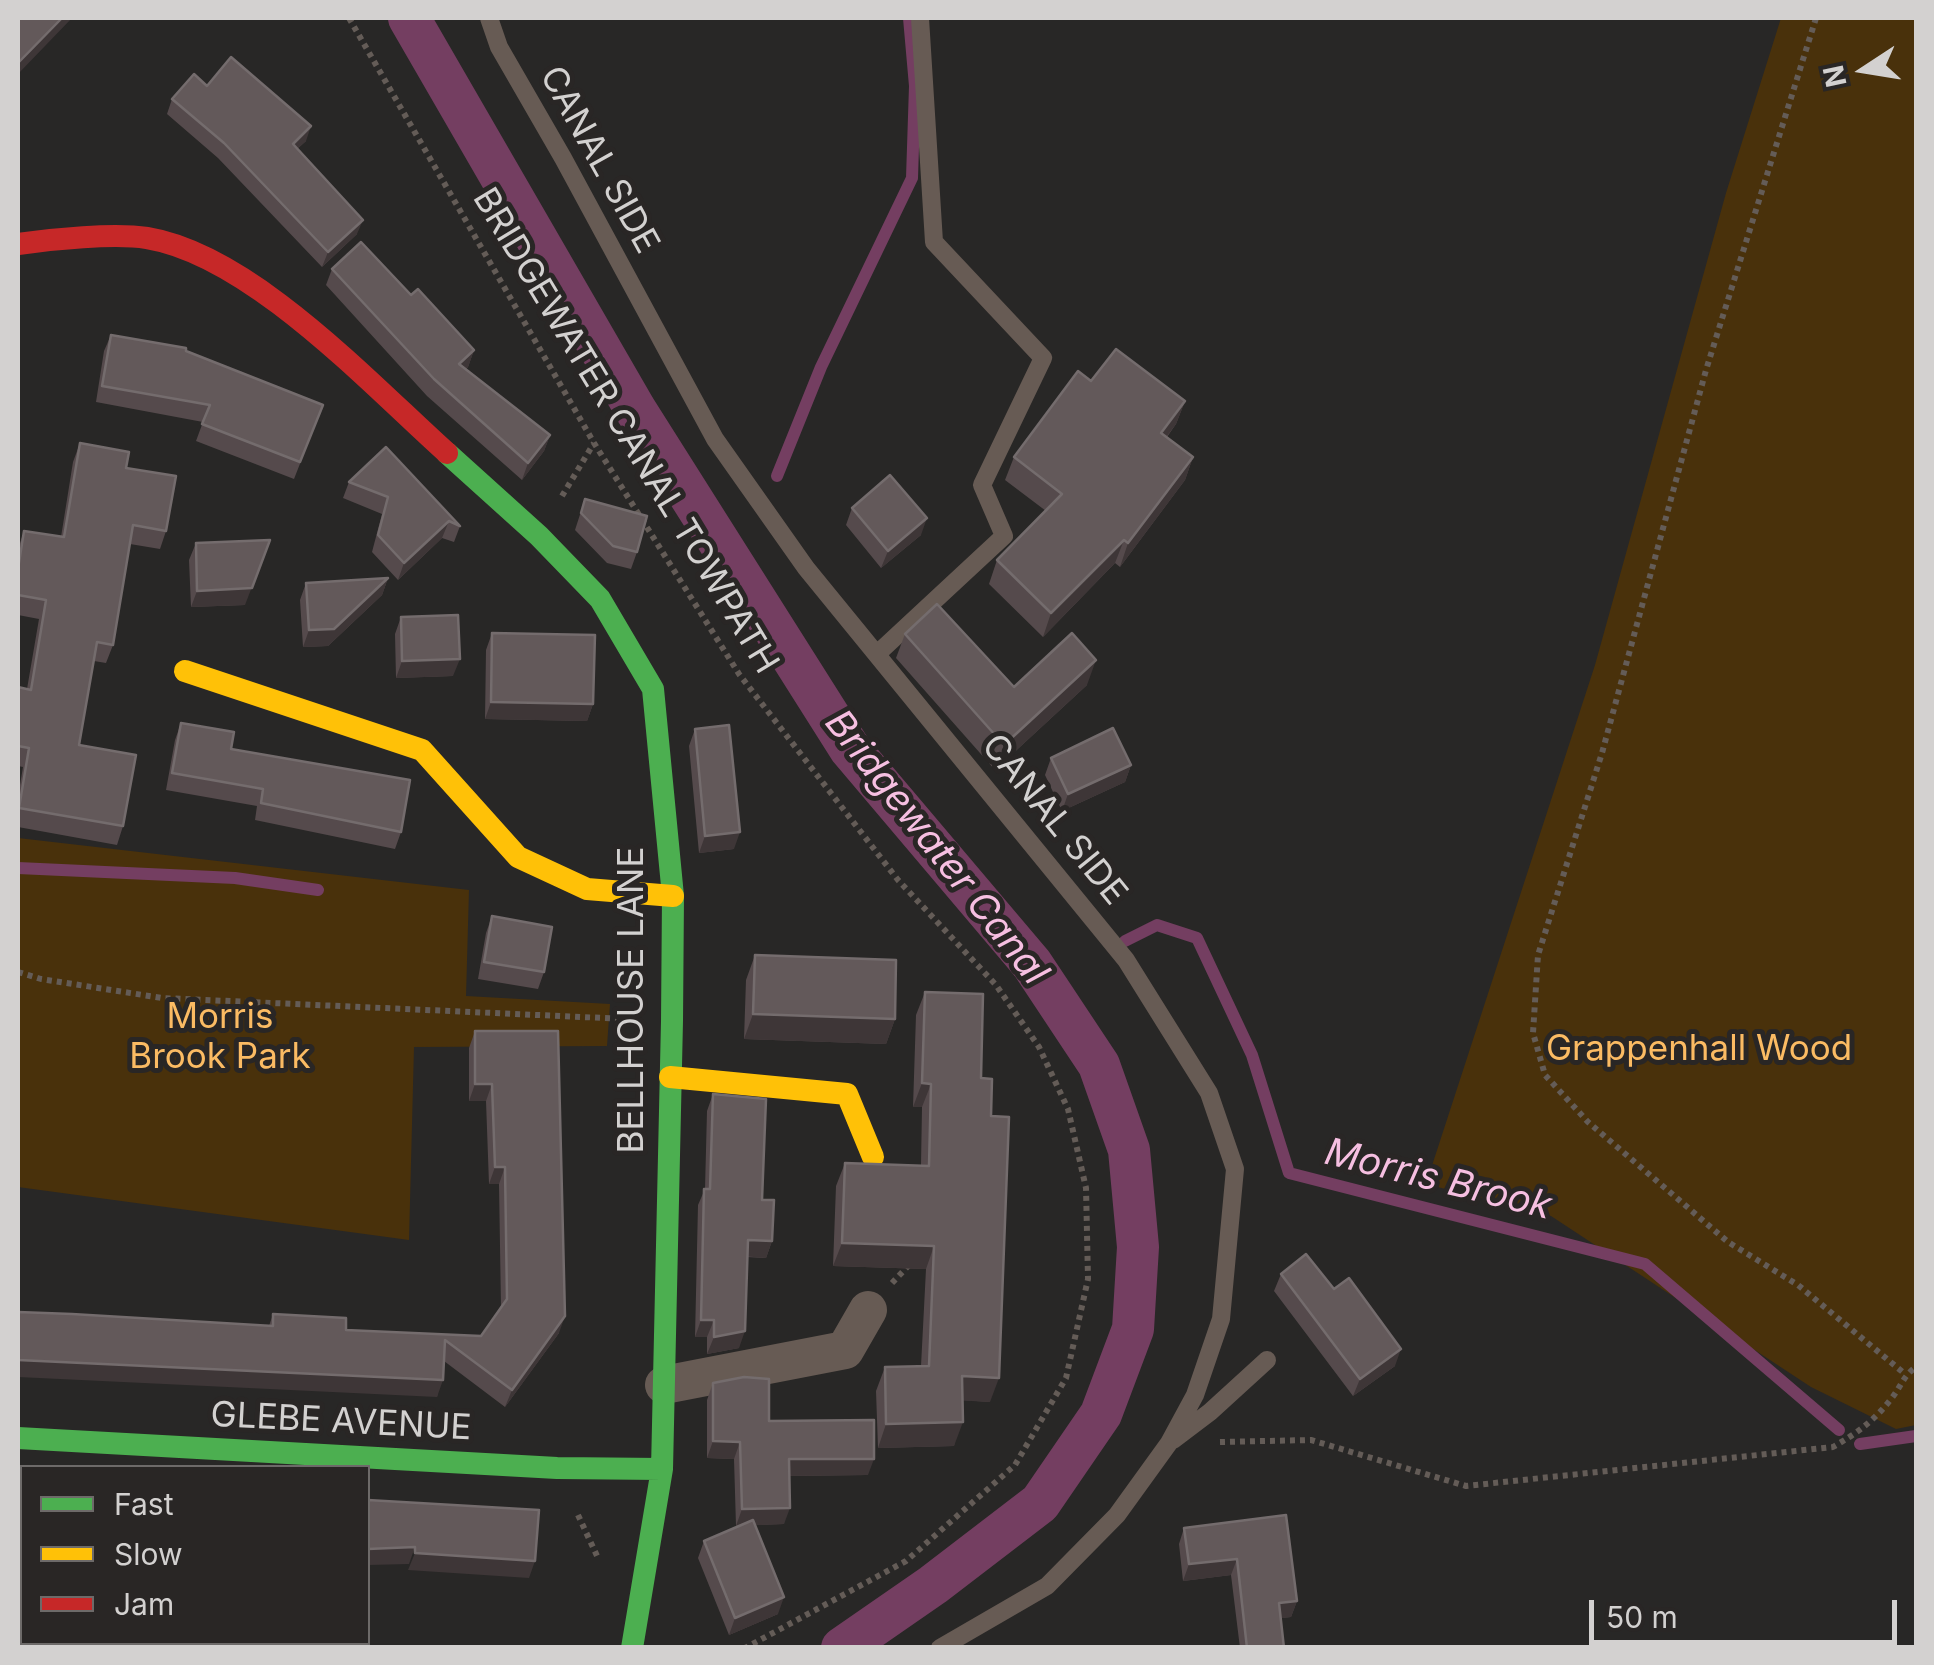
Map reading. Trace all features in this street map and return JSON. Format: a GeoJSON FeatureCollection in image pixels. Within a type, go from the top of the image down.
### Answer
{"type":"FeatureCollection","features":[{"type":"Feature","properties":{"kind":"street","name":"BELLHOUSE LANE"},"geometry":{"type":"LineString","coordinates":[[18,244],[52,239],[147,238],[222,263],[288,311],[538,536],[600,600],[653,689],[673,896],[672,1021],[662,1469],[632,1648]]}},
{"type":"Feature","properties":{"kind":"street"},"geometry":{"type":"LineString","coordinates":[[185,671],[422,750],[518,857],[587,889],[673,896]]}},
{"type":"Feature","properties":{"kind":"street"},"geometry":{"type":"LineString","coordinates":[[670,1077],[847,1094],[873,1157]]}},
{"type":"Feature","properties":{"kind":"street"},"geometry":{"type":"LineString","coordinates":[[664,1385],[845,1350],[868,1310]]}},
{"type":"Feature","properties":{"kind":"street","name":"GLEBE AVENUE"},"geometry":{"type":"LineString","coordinates":[[18,1438],[116,1457],[662,1469]]}},
{"type":"Feature","properties":{"kind":"lane","name":"CANAL SIDE"},"geometry":{"type":"LineString","coordinates":[[489,18],[499,47],[564,158],[715,440],[806,568],[1126,960],[1209,1093],[1235,1169],[1222,1319],[1195,1394],[1169,1443],[1117,1515],[1046,1586],[940,1648]]}},
{"type":"Feature","properties":{"kind":"lane"},"geometry":{"type":"LineString","coordinates":[[876,654],[1004,536],[982,485],[1043,358],[934,242],[920,18]]}},
{"type":"Feature","properties":{"kind":"lane"},"geometry":{"type":"LineString","coordinates":[[1169,1443],[1267,1360]]}},
{"type":"Feature","properties":{"kind":"path","name":"BRIDGEWATER CANAL TOWPATH"},"geometry":{"type":"LineString","coordinates":[[350,18],[594,442],[739,674],[898,880],[996,986],[1039,1047],[1068,1110],[1086,1188],[1088,1279],[1066,1378],[1015,1465],[906,1560],[746,1648]]}},
{"type":"Feature","properties":{"kind":"path"},"geometry":{"type":"LineString","coordinates":[[1816,18],[1706,370],[1602,754],[1538,955],[1533,1033],[1546,1075],[1588,1122],[1728,1242],[1798,1285],[1905,1374]]}},
{"type":"Feature","properties":{"kind":"path"},"geometry":{"type":"LineString","coordinates":[[538,536],[594,442]]}},
{"type":"Feature","properties":{"kind":"path"},"geometry":{"type":"LineString","coordinates":[[18,972],[162,998],[672,1021]]}},
{"type":"Feature","properties":{"kind":"path"},"geometry":{"type":"LineString","coordinates":[[868,1310],[916,1258]]}},
{"type":"Feature","properties":{"kind":"path"},"geometry":{"type":"LineString","coordinates":[[1169,1443],[1311,1440],[1466,1486],[1833,1446],[1866,1429],[1895,1395],[1905,1374],[1916,1367]]}},
{"type":"Feature","properties":{"kind":"path"},"geometry":{"type":"LineString","coordinates":[[557,1468],[606,1574]]}},
{"type":"Feature","properties":{"kind":"green space","name":"Grappenhall Wood"},"geometry":{"type":"Polygon","coordinates":[[[1781,18],[1916,18],[1916,1425],[1896,1429],[1811,1387],[1551,1216],[1426,1184],[1595,665],[1726,193],[1781,18]]]}},
{"type":"Feature","properties":{"kind":"green space","name":"Morris Brook Park"},"geometry":{"type":"Polygon","coordinates":[[[18,838],[469,890],[466,996],[610,1004],[607,1046],[414,1047],[409,1240],[18,1187],[18,838]]]}},
{"type":"Feature","properties":{"kind":"building"},"geometry":{"type":"Polygon","coordinates":[[[18,18],[62,18],[18,63],[18,18]]]}},
{"type":"Feature","properties":{"kind":"building"},"geometry":{"type":"Polygon","coordinates":[[[231,57],[311,126],[293,144],[363,220],[328,252],[224,143],[172,99],[194,74],[207,86],[231,57]]]}},
{"type":"Feature","properties":{"kind":"building"},"geometry":{"type":"Polygon","coordinates":[[[361,242],[411,295],[418,289],[474,350],[459,364],[550,435],[528,463],[434,379],[332,269],[361,242]]]}},
{"type":"Feature","properties":{"kind":"building"},"geometry":{"type":"Polygon","coordinates":[[[111,335],[186,348],[323,405],[300,462],[202,424],[210,405],[102,386],[111,335]]]}},
{"type":"Feature","properties":{"kind":"building"},"geometry":{"type":"Polygon","coordinates":[[[1116,349],[1185,401],[1161,433],[1193,457],[1128,543],[1124,540],[1051,613],[997,560],[1062,494],[1014,457],[1078,371],[1091,381],[1116,349]]]}},
{"type":"Feature","properties":{"kind":"building"},"geometry":{"type":"Polygon","coordinates":[[[80,443],[129,452],[126,468],[176,476],[166,531],[133,525],[113,645],[97,642],[79,745],[136,755],[123,826],[19,808],[29,748],[18,746],[18,687],[31,690],[46,600],[18,595],[24,531],[64,537],[80,443]]]}},
{"type":"Feature","properties":{"kind":"building"},"geometry":{"type":"Polygon","coordinates":[[[386,447],[460,526],[449,521],[404,563],[378,535],[388,497],[349,482],[386,447]]]}},
{"type":"Feature","properties":{"kind":"building"},"geometry":{"type":"Polygon","coordinates":[[[890,475],[927,518],[888,551],[852,508],[890,475]]]}},
{"type":"Feature","properties":{"kind":"building"},"geometry":{"type":"Polygon","coordinates":[[[585,499],[647,516],[637,552],[613,546],[581,513],[585,499]]]}},
{"type":"Feature","properties":{"kind":"building"},"geometry":{"type":"Polygon","coordinates":[[[270,540],[252,588],[197,591],[196,543],[270,540]]]}},
{"type":"Feature","properties":{"kind":"building"},"geometry":{"type":"Polygon","coordinates":[[[388,578],[334,629],[309,630],[306,583],[388,578]]]}},
{"type":"Feature","properties":{"kind":"building"},"geometry":{"type":"Polygon","coordinates":[[[937,604],[1014,687],[1072,633],[1096,660],[1004,745],[905,634],[937,604]]]}},
{"type":"Feature","properties":{"kind":"building"},"geometry":{"type":"Polygon","coordinates":[[[458,615],[460,659],[402,661],[401,617],[458,615]]]}},
{"type":"Feature","properties":{"kind":"building"},"geometry":{"type":"Polygon","coordinates":[[[492,633],[595,635],[593,704],[491,702],[492,633]]]}},
{"type":"Feature","properties":{"kind":"building"},"geometry":{"type":"Polygon","coordinates":[[[181,723],[234,732],[231,749],[410,780],[401,832],[261,803],[263,789],[172,773],[181,723]]]}},
{"type":"Feature","properties":{"kind":"building"},"geometry":{"type":"Polygon","coordinates":[[[729,725],[740,832],[705,836],[695,729],[729,725]]]}},
{"type":"Feature","properties":{"kind":"building"},"geometry":{"type":"Polygon","coordinates":[[[1113,728],[1131,765],[1068,794],[1051,758],[1113,728]]]}},
{"type":"Feature","properties":{"kind":"building"},"geometry":{"type":"Polygon","coordinates":[[[492,916],[552,927],[544,972],[484,962],[492,916]]]}},
{"type":"Feature","properties":{"kind":"building"},"geometry":{"type":"Polygon","coordinates":[[[755,955],[896,960],[895,1019],[753,1014],[755,955]]]}},
{"type":"Feature","properties":{"kind":"building"},"geometry":{"type":"Polygon","coordinates":[[[925,992],[983,994],[981,1078],[992,1079],[991,1116],[1009,1117],[999,1378],[962,1376],[963,1422],[886,1424],[885,1367],[929,1366],[934,1246],[842,1243],[845,1163],[929,1166],[931,1084],[922,1083],[925,992]]]}},
{"type":"Feature","properties":{"kind":"building"},"geometry":{"type":"Polygon","coordinates":[[[475,1031],[558,1031],[565,1316],[512,1390],[445,1340],[443,1380],[18,1360],[18,1312],[273,1326],[273,1314],[346,1318],[346,1330],[481,1336],[507,1299],[505,1167],[495,1167],[492,1084],[475,1084],[475,1031]]]}},
{"type":"Feature","properties":{"kind":"building"},"geometry":{"type":"Polygon","coordinates":[[[713,1094],[766,1099],[762,1200],[774,1200],[772,1241],[748,1240],[745,1331],[714,1337],[714,1320],[701,1320],[704,1189],[710,1189],[713,1094]]]}},
{"type":"Feature","properties":{"kind":"building"},"geometry":{"type":"Polygon","coordinates":[[[1306,1254],[1334,1289],[1349,1278],[1401,1349],[1360,1379],[1281,1274],[1306,1254]]]}},
{"type":"Feature","properties":{"kind":"building"},"geometry":{"type":"Polygon","coordinates":[[[744,1377],[769,1379],[769,1421],[874,1420],[874,1459],[789,1459],[790,1508],[742,1509],[740,1442],[713,1441],[713,1383],[744,1377]]]}},
{"type":"Feature","properties":{"kind":"building"},"geometry":{"type":"Polygon","coordinates":[[[370,1500],[539,1510],[535,1561],[415,1553],[415,1547],[370,1549],[370,1500]]]}},
{"type":"Feature","properties":{"kind":"building"},"geometry":{"type":"Polygon","coordinates":[[[1286,1515],[1297,1601],[1279,1603],[1284,1648],[1247,1648],[1237,1559],[1189,1564],[1184,1528],[1286,1515]]]}},
{"type":"Feature","properties":{"kind":"building"},"geometry":{"type":"Polygon","coordinates":[[[753,1520],[784,1597],[735,1618],[704,1541],[753,1520]]]}},
{"type":"Feature","properties":{"kind":"building"},"geometry":{"type":"Polygon","coordinates":[[[80,1645],[158,1645],[157,1648],[79,1648],[80,1645]]]}},
{"type":"Feature","properties":{"kind":"waterway","name":"Bridgewater Canal"},"geometry":{"type":"LineString","coordinates":[[409,18],[635,409],[850,749],[1032,964],[1099,1065],[1129,1150],[1138,1247],[1133,1329],[1101,1414],[1040,1503],[842,1648]]}},
{"type":"Feature","properties":{"kind":"waterway"},"geometry":{"type":"LineString","coordinates":[[777,476],[821,367],[912,178],[915,86],[909,18]]}},
{"type":"Feature","properties":{"kind":"waterway"},"geometry":{"type":"LineString","coordinates":[[18,868],[235,878],[318,890]]}},
{"type":"Feature","properties":{"kind":"waterway","name":"Morris Brook"},"geometry":{"type":"LineString","coordinates":[[1125,941],[1157,925],[1197,938],[1252,1055],[1289,1173],[1645,1264],[1839,1430]]}},
{"type":"Feature","properties":{"kind":"waterway","name":"Morris Brook"},"geometry":{"type":"LineString","coordinates":[[1860,1444],[1916,1436]]}},
{"type":"Feature","properties":{"kind":"traffic: fast"},"geometry":{"type":"LineString","coordinates":[[447,453],[539,536],[600,599],[653,689],[673,896],[672,1021],[662,1469],[632,1648]]}},
{"type":"Feature","properties":{"kind":"traffic: fast"},"geometry":{"type":"LineString","coordinates":[[18,1438],[557,1468],[662,1469]]}},
{"type":"Feature","properties":{"kind":"traffic: slow"},"geometry":{"type":"LineString","coordinates":[[185,671],[422,750],[518,857],[587,889],[673,896]]}},
{"type":"Feature","properties":{"kind":"traffic: slow"},"geometry":{"type":"LineString","coordinates":[[670,1077],[847,1094],[873,1157]]}},
{"type":"Feature","properties":{"kind":"traffic: jam"},"geometry":{"type":"LineString","coordinates":[[18,244],[118,236],[147,238],[187,249],[227,269],[307,326],[447,453]]}}]}
